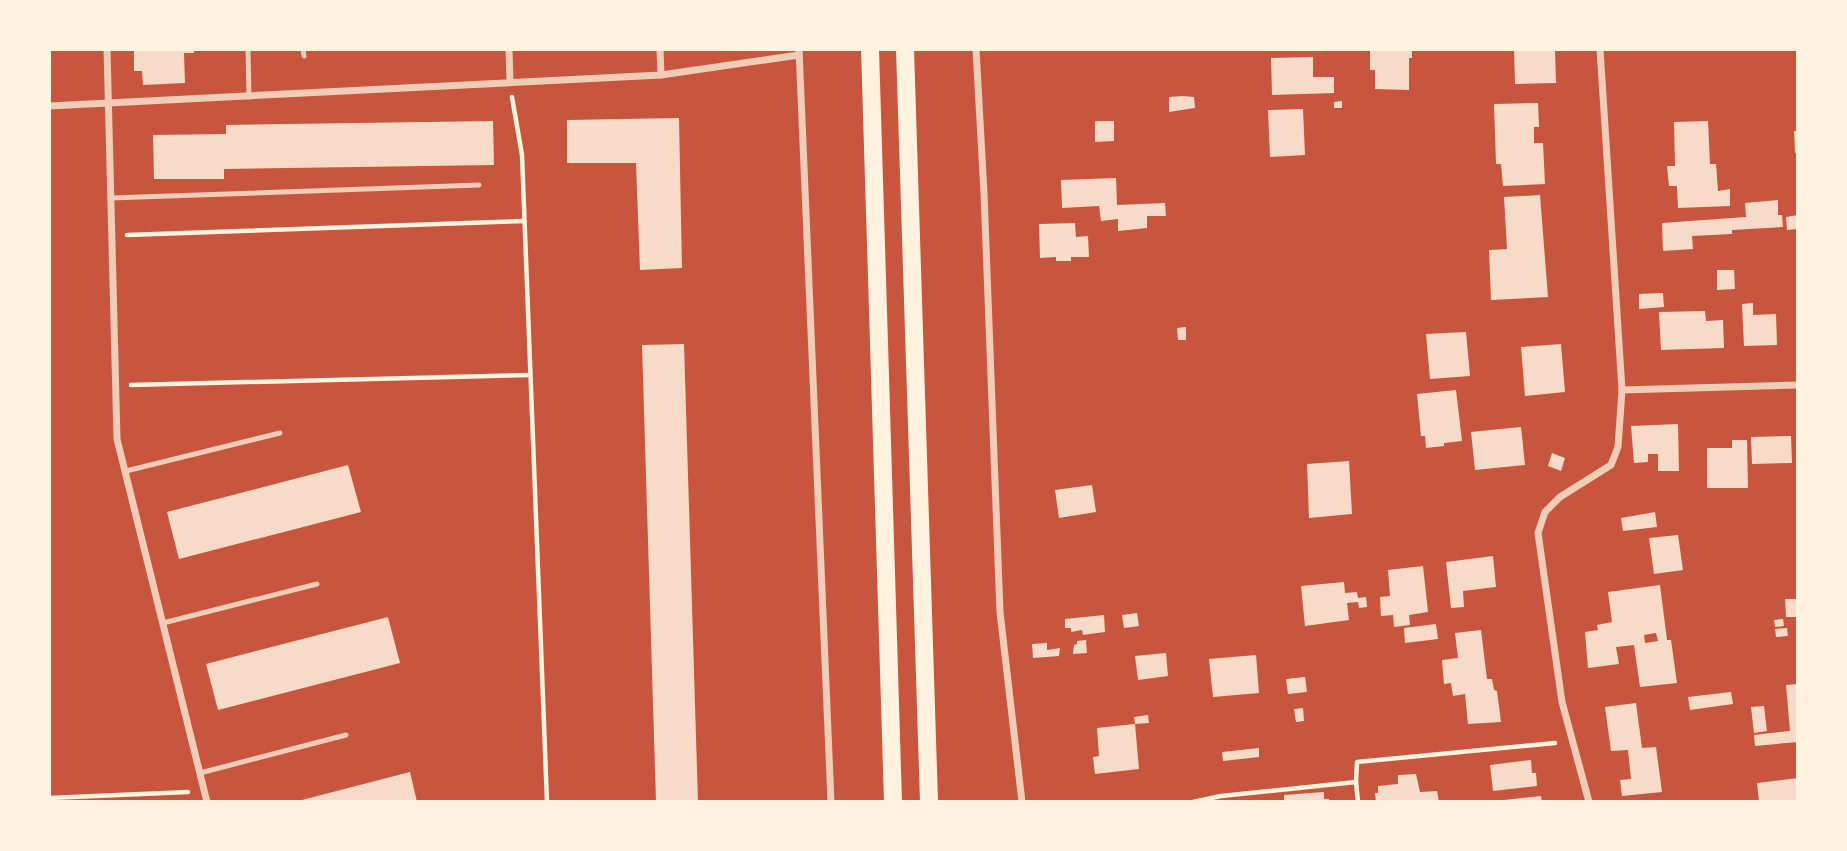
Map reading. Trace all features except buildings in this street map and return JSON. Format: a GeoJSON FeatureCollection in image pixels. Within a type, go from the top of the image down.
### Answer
{"type":"FeatureCollection","features":[{"type":"Feature","properties":{"kind":"main road"},"geometry":{"type":"LineString","coordinates":[[870,49],[893,802]]}},
{"type":"Feature","properties":{"kind":"main road"},"geometry":{"type":"LineString","coordinates":[[905,49],[929,802]]}},
{"type":"Feature","properties":{"kind":"street"},"geometry":{"type":"LineString","coordinates":[[107,49],[117,439],[207,802]]}},
{"type":"Feature","properties":{"kind":"street"},"geometry":{"type":"LineString","coordinates":[[509,49],[510,82]]}},
{"type":"Feature","properties":{"kind":"street"},"geometry":{"type":"LineString","coordinates":[[660,49],[661,75]]}},
{"type":"Feature","properties":{"kind":"street"},"geometry":{"type":"LineString","coordinates":[[976,49],[985,207],[1000,612],[1022,802]]}},
{"type":"Feature","properties":{"kind":"street"},"geometry":{"type":"LineString","coordinates":[[1589,802],[1562,702],[1538,533],[1545,512],[1560,497],[1611,465],[1618,447],[1622,390],[1600,49]]}},
{"type":"Feature","properties":{"kind":"street"},"geometry":{"type":"LineString","coordinates":[[49,106],[661,75],[799,52],[831,802]]}},
{"type":"Feature","properties":{"kind":"street"},"geometry":{"type":"LineString","coordinates":[[1622,390],[1798,385]]}},
{"type":"Feature","properties":{"kind":"lane"},"geometry":{"type":"LineString","coordinates":[[248,49],[249,97]]}},
{"type":"Feature","properties":{"kind":"lane"},"geometry":{"type":"LineString","coordinates":[[111,198],[479,185]]}},
{"type":"Feature","properties":{"kind":"lane"},"geometry":{"type":"LineString","coordinates":[[126,471],[280,433]]}},
{"type":"Feature","properties":{"kind":"lane"},"geometry":{"type":"LineString","coordinates":[[163,623],[317,584]]}},
{"type":"Feature","properties":{"kind":"lane"},"geometry":{"type":"LineString","coordinates":[[200,773],[346,735]]}},
{"type":"Feature","properties":{"kind":"path"},"geometry":{"type":"LineString","coordinates":[[510,82],[522,155],[547,802]]}},
{"type":"Feature","properties":{"kind":"path"},"geometry":{"type":"LineString","coordinates":[[112,235],[524,221]]}},
{"type":"Feature","properties":{"kind":"path"},"geometry":{"type":"LineString","coordinates":[[116,385],[530,375]]}},
{"type":"Feature","properties":{"kind":"path"},"geometry":{"type":"LineString","coordinates":[[1357,802],[1357,762],[1574,741]]}},
{"type":"Feature","properties":{"kind":"path"},"geometry":{"type":"LineString","coordinates":[[1193,802],[1221,796],[1356,782]]}},
{"type":"Feature","properties":{"kind":"path"},"geometry":{"type":"LineString","coordinates":[[49,798],[204,791]]}}]}
